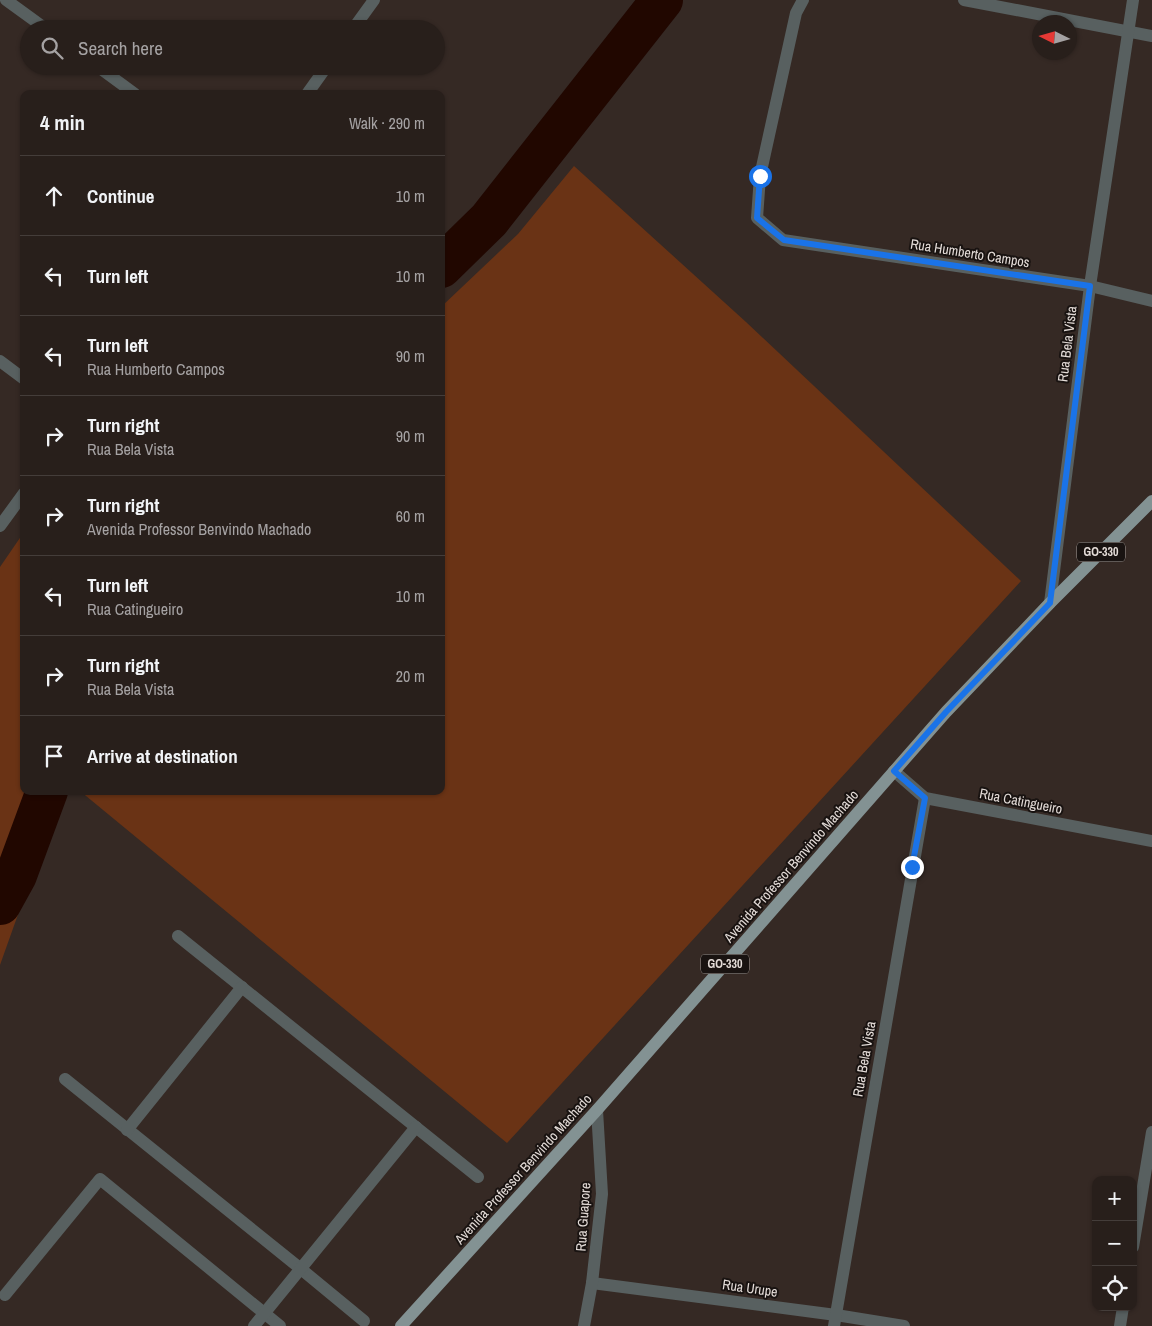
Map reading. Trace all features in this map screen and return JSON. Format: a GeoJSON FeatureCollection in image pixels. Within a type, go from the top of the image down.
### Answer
{"type":"FeatureCollection","features":[{"type":"Feature","properties":{"kind":"main road","name":"Avenida Professor Benvindo Machado"},"geometry":{"type":"LineString","coordinates":[[402,1326],[597,1110],[946,712],[1050,603],[1152,502]]}},
{"type":"Feature","properties":{"kind":"street"},"geometry":{"type":"LineString","coordinates":[[6,0],[34,20]]}},
{"type":"Feature","properties":{"kind":"street"},"geometry":{"type":"LineString","coordinates":[[360,20],[374,0]]}},
{"type":"Feature","properties":{"kind":"street","name":"Rua Humberto Campos"},"geometry":{"type":"LineString","coordinates":[[803,0],[796,13],[760,176],[757,218],[784,240],[1090,286],[1152,301]]}},
{"type":"Feature","properties":{"kind":"street"},"geometry":{"type":"LineString","coordinates":[[964,0],[1128,33],[1152,36]]}},
{"type":"Feature","properties":{"kind":"street","name":"Rua Bela Vista"},"geometry":{"type":"LineString","coordinates":[[1050,603],[1090,286],[1133,0]]}},
{"type":"Feature","properties":{"kind":"street"},"geometry":{"type":"LineString","coordinates":[[110,75],[130,90]]}},
{"type":"Feature","properties":{"kind":"street"},"geometry":{"type":"LineString","coordinates":[[310,90],[321,75]]}},
{"type":"Feature","properties":{"kind":"street"},"geometry":{"type":"LineString","coordinates":[[0,361],[20,375]]}},
{"type":"Feature","properties":{"kind":"street"},"geometry":{"type":"LineString","coordinates":[[0,526],[20,498]]}},
{"type":"Feature","properties":{"kind":"street"},"geometry":{"type":"LineString","coordinates":[[894,771],[925,798]]}},
{"type":"Feature","properties":{"kind":"street","name":"Rua Bela Vista"},"geometry":{"type":"LineString","coordinates":[[835,1320],[925,798]]}},
{"type":"Feature","properties":{"kind":"street","name":"Rua Catingueiro"},"geometry":{"type":"LineString","coordinates":[[925,798],[1152,842]]}},
{"type":"Feature","properties":{"kind":"street"},"geometry":{"type":"LineString","coordinates":[[178,936],[478,1177]]}},
{"type":"Feature","properties":{"kind":"street"},"geometry":{"type":"LineString","coordinates":[[127,1130],[242,987]]}},
{"type":"Feature","properties":{"kind":"street"},"geometry":{"type":"LineString","coordinates":[[64,1080],[364,1321]]}},
{"type":"Feature","properties":{"kind":"street","name":"Rua Guapore"},"geometry":{"type":"LineString","coordinates":[[584,1326],[592,1282],[602,1194],[597,1110]]}},
{"type":"Feature","properties":{"kind":"street"},"geometry":{"type":"LineString","coordinates":[[254,1326],[416,1127]]}},
{"type":"Feature","properties":{"kind":"street"},"geometry":{"type":"LineString","coordinates":[[1137,1223],[1152,1132]]}},
{"type":"Feature","properties":{"kind":"street"},"geometry":{"type":"LineString","coordinates":[[5,1295],[100,1180],[280,1326]]}},
{"type":"Feature","properties":{"kind":"street","name":"Rua Urupe"},"geometry":{"type":"LineString","coordinates":[[592,1282],[835,1320],[904,1326]]}},
{"type":"Feature","properties":{"kind":"street"},"geometry":{"type":"LineString","coordinates":[[1120,1326],[1122,1311]]}},
{"type":"Feature","properties":{"kind":"shaded area"},"geometry":{"type":"Polygon","coordinates":[[[574,166],[746,322],[1021,581],[507,1143],[85,795],[445,795],[445,303],[518,234],[574,166]]]}},
{"type":"Feature","properties":{"kind":"shaded area"},"geometry":{"type":"Polygon","coordinates":[[[20,538],[20,795],[61,795],[0,965],[0,567],[20,538]]]}},
{"type":"Feature","properties":{"kind":"waterway"},"geometry":{"type":"LineString","coordinates":[[445,263],[489,220],[662,0]]}},
{"type":"Feature","properties":{"kind":"waterway"},"geometry":{"type":"LineString","coordinates":[[0,904],[16,875],[46,795]]}},
{"type":"Feature","properties":{"kind":"route"},"geometry":{"type":"LineString","coordinates":[[760,176],[757,218],[784,240],[1090,286],[1050,603],[946,712],[894,771],[925,798],[912,867]]}}]}
